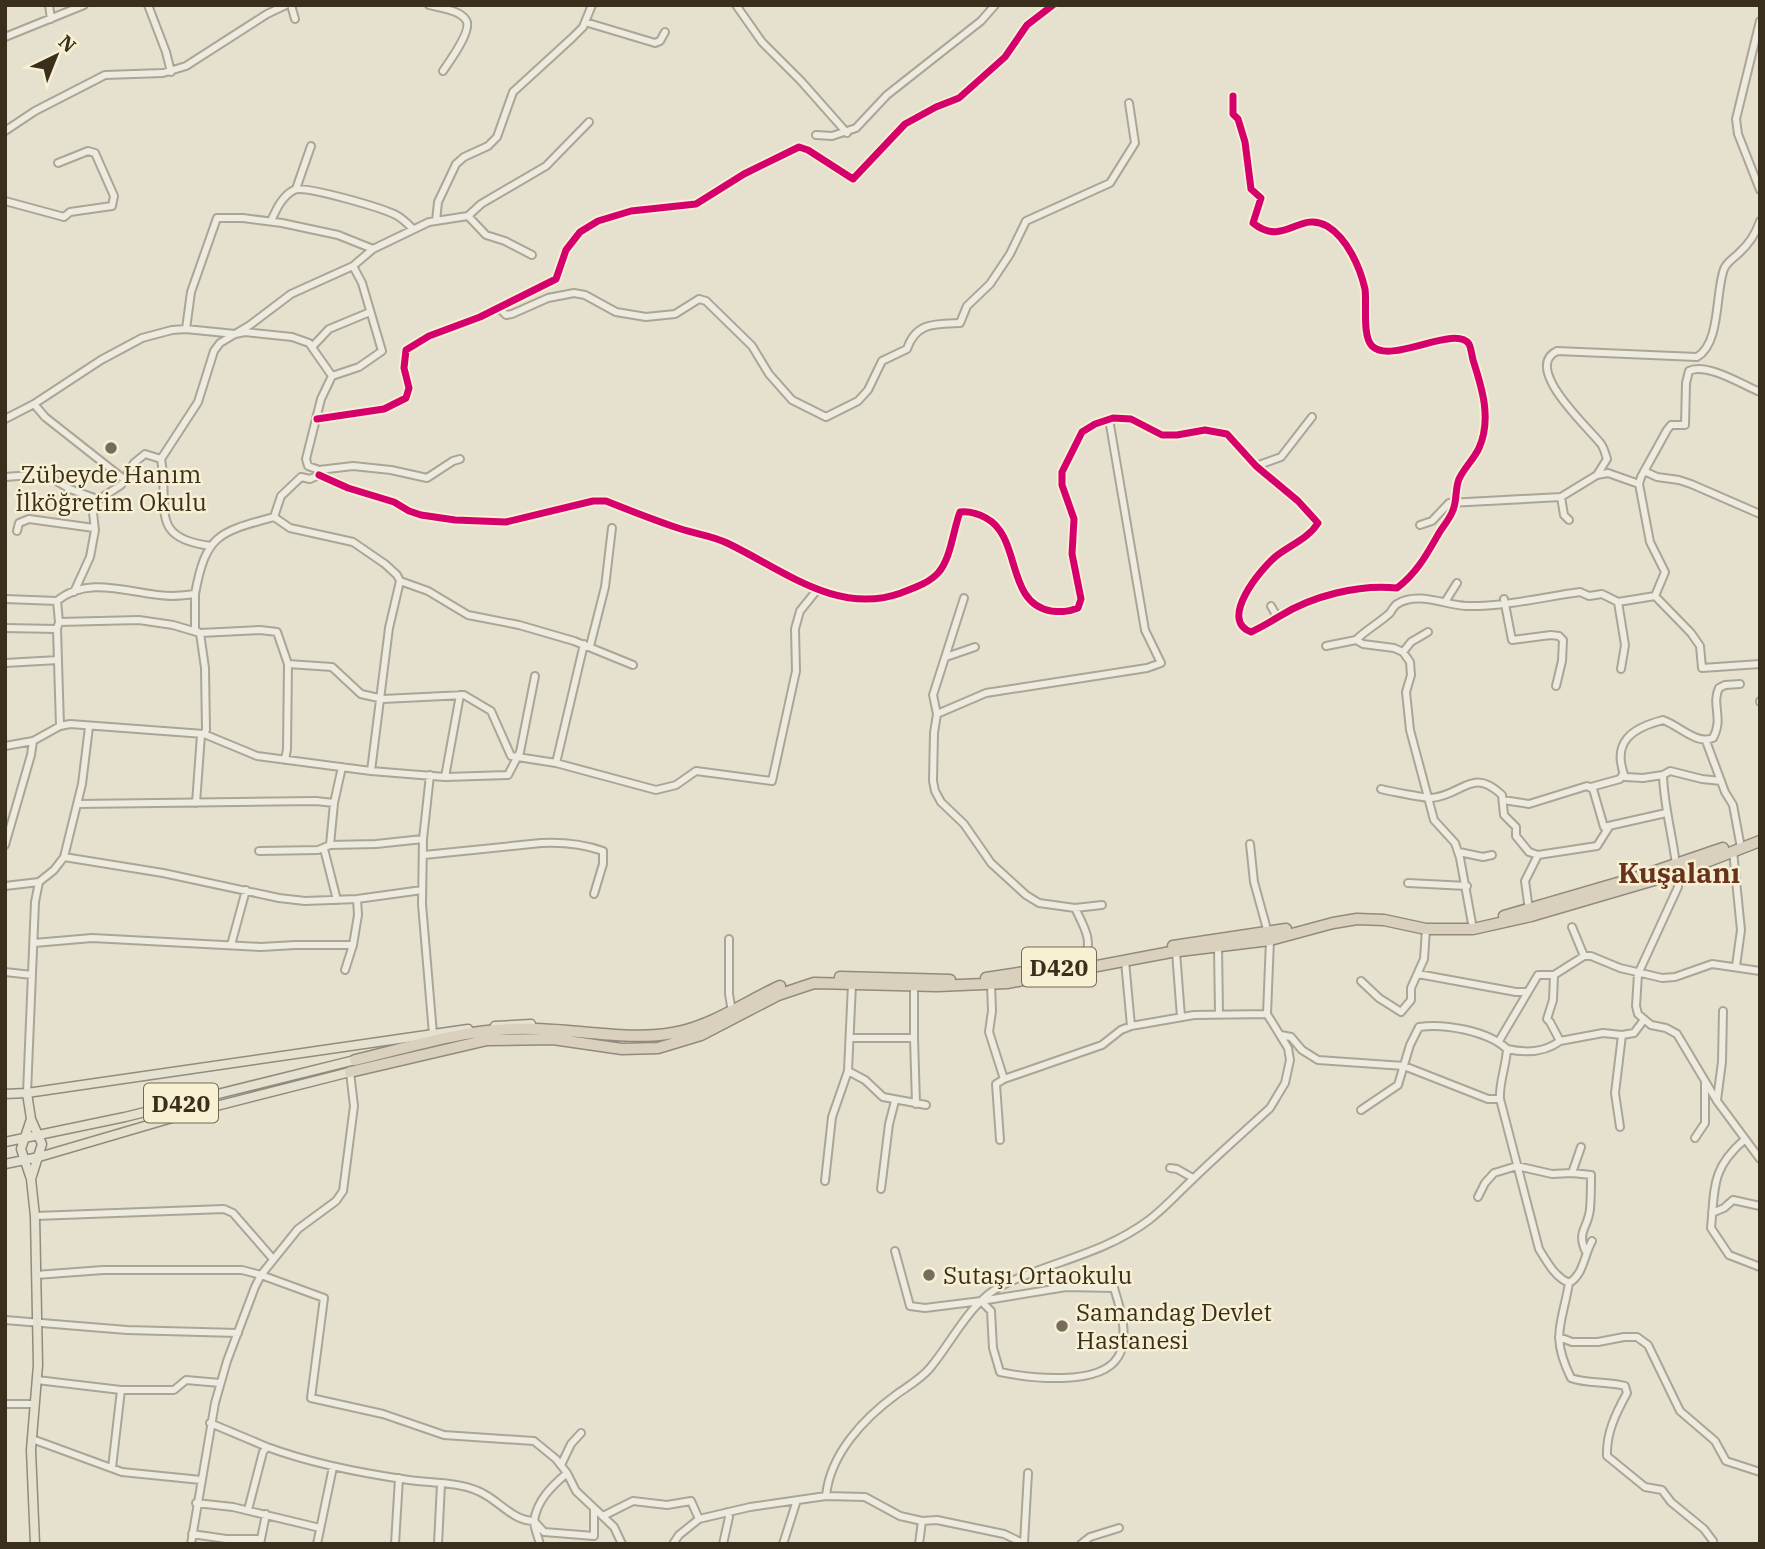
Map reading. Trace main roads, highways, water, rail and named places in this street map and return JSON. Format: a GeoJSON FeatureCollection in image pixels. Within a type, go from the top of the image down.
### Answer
{"type":"FeatureCollection","features":[{"type":"Feature","properties":{"kind":"highway","name":"D420"},"geometry":{"type":"LineString","coordinates":[[1738,847],[1760,834]]}},
{"type":"Feature","properties":{"kind":"highway","name":"D420"},"geometry":{"type":"LineString","coordinates":[[350,1072],[487,1040],[553,1039],[622,1049],[658,1048],[701,1035],[797,987],[814,983],[991,984],[1218,947],[1357,919],[1384,920],[1426,929],[1473,926],[1677,869],[1760,841]]}},
{"type":"Feature","properties":{"kind":"highway","name":"D420"},"geometry":{"type":"LineString","coordinates":[[355,1060],[467,1034],[503,1029],[658,1035],[694,1028],[732,1012],[783,985],[816,977],[963,980],[1185,944],[1269,936],[1330,917],[1369,913],[1473,926]]}},
{"type":"Feature","properties":{"kind":"main road"},"geometry":{"type":"LineString","coordinates":[[5,1094],[512,1024],[530,1024],[543,1029]]}},
{"type":"Feature","properties":{"kind":"main road","name":"D420"},"geometry":{"type":"LineString","coordinates":[[5,1142],[125,1117],[355,1060]]}},
{"type":"Feature","properties":{"kind":"main road"},"geometry":{"type":"LineString","coordinates":[[5,1164],[350,1072]]}},
{"type":"Feature","properties":{"kind":"main road"},"geometry":{"type":"LineString","coordinates":[[27,1093],[31,1119],[42,1144],[30,1179]]}},
{"type":"Feature","properties":{"kind":"main road"},"geometry":{"type":"LineString","coordinates":[[31,1119],[20,1149],[30,1179],[35,1216],[37,1380],[32,1439],[34,1544]]}},
{"type":"Feature","properties":{"kind":"place","name":"Zübeyde Hanım İlköğretim Okulu"},"geometry":{"type":"Point","coordinates":[111,448]}},
{"type":"Feature","properties":{"kind":"place","name":"Sutaşı Ortaokulu"},"geometry":{"type":"Point","coordinates":[929,1275]}},
{"type":"Feature","properties":{"kind":"place","name":"Samandag Devlet Hastanesi"},"geometry":{"type":"Point","coordinates":[1062,1326]}},
{"type":"Feature","properties":{"kind":"district","name":"Kuşalanı"},"geometry":{"type":"Point","coordinates":[1679,872]}}]}
